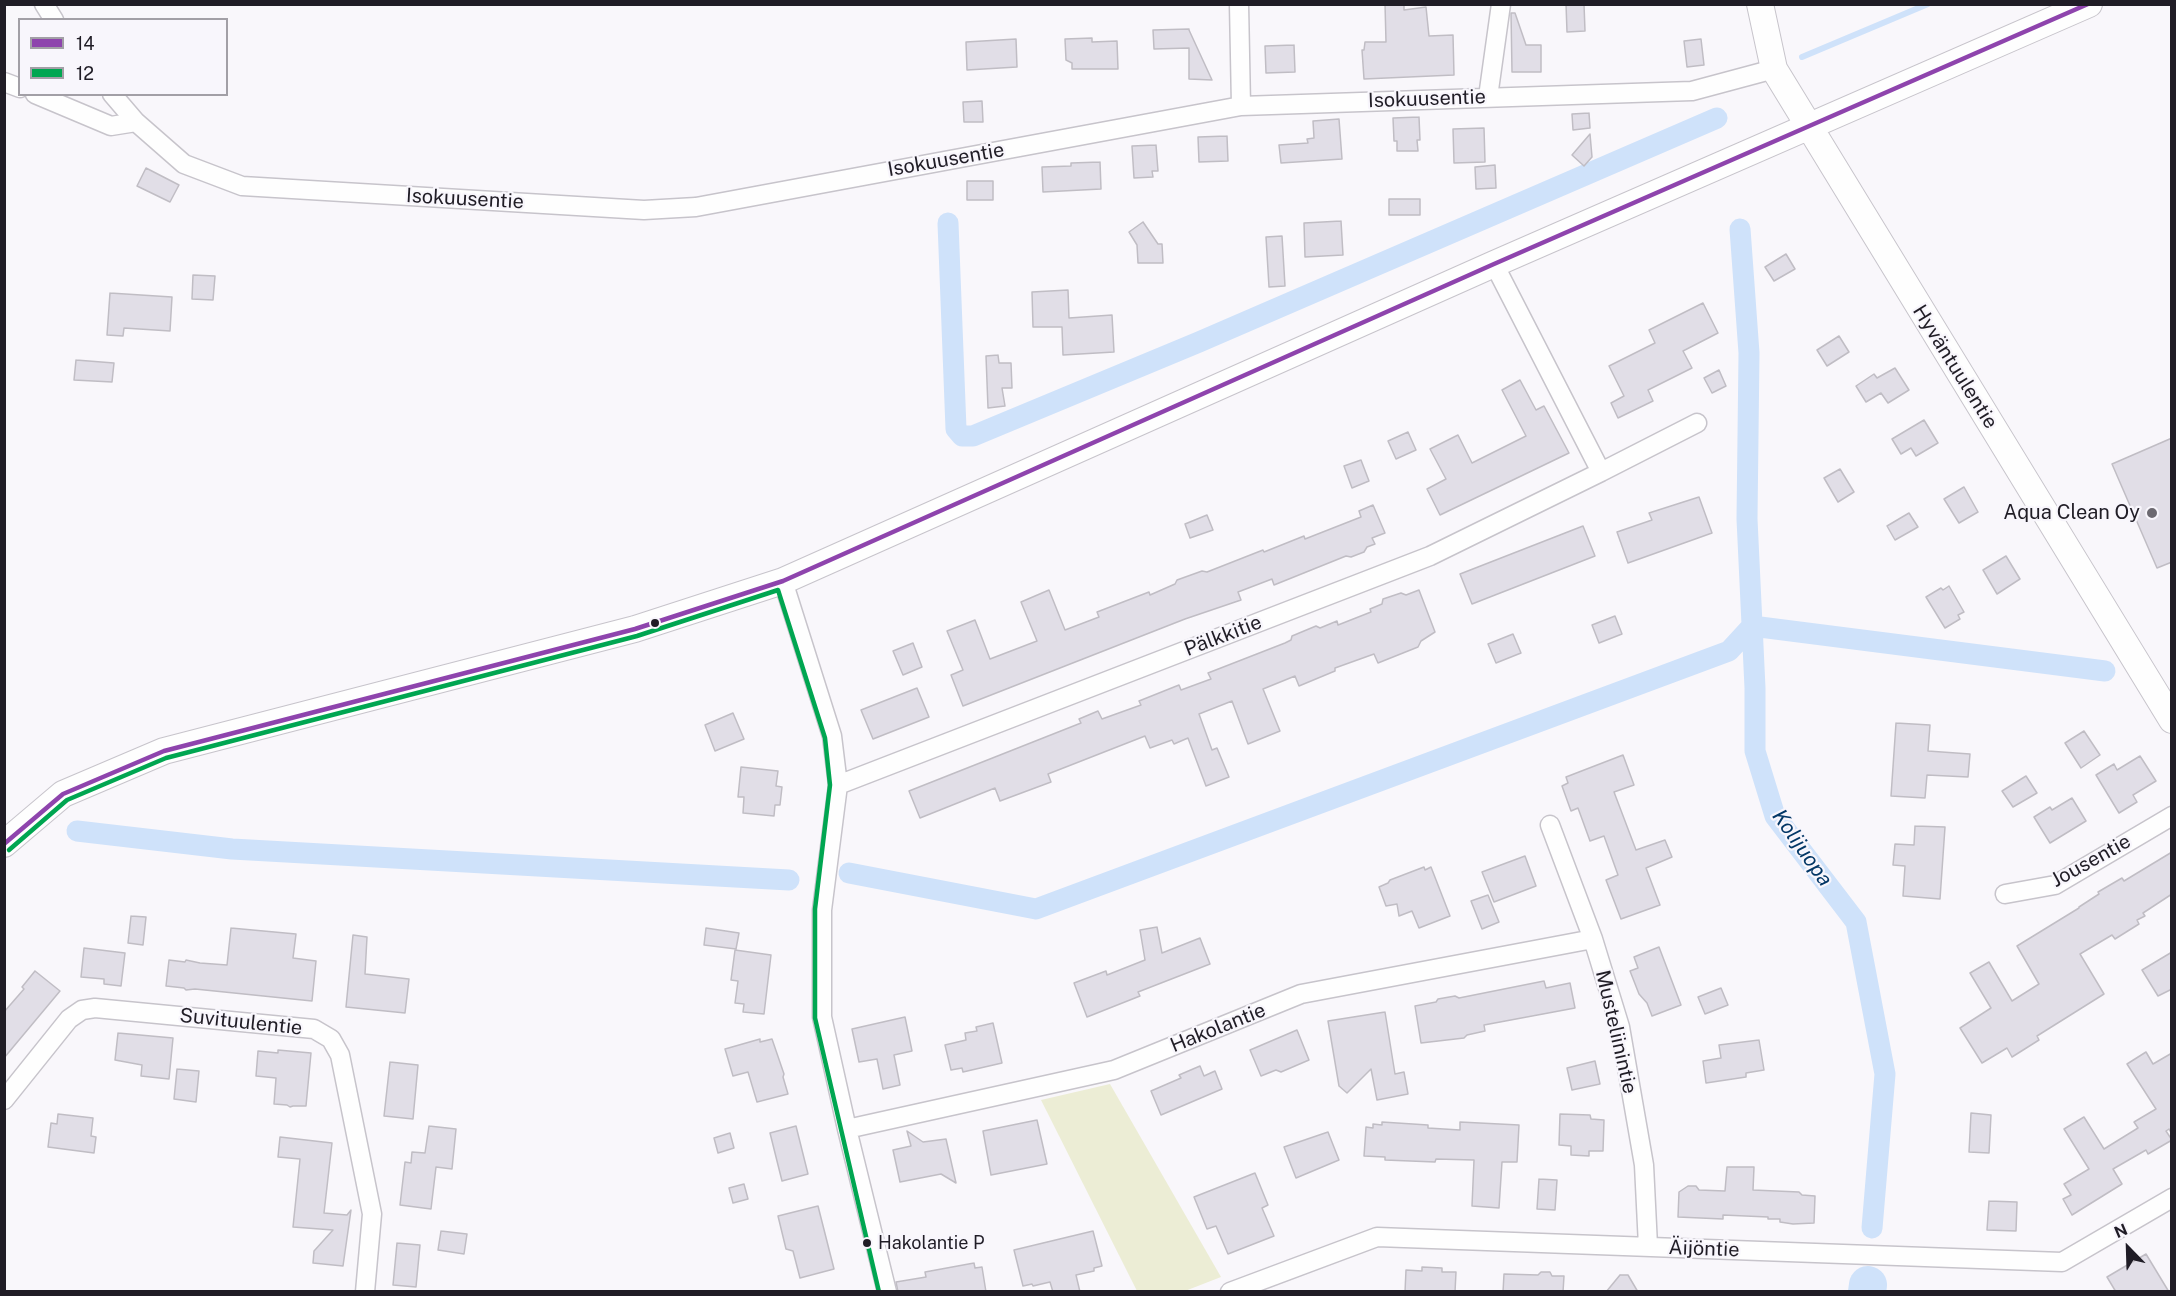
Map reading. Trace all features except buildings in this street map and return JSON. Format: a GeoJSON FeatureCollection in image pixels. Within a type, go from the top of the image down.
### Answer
{"type":"FeatureCollection","features":[{"type":"Feature","properties":{"kind":"street"},"geometry":{"type":"LineString","coordinates":[[44,4],[53,18]]}},
{"type":"Feature","properties":{"kind":"street"},"geometry":{"type":"LineString","coordinates":[[1239,4],[1241,106]]}},
{"type":"Feature","properties":{"kind":"street"},"geometry":{"type":"LineString","coordinates":[[1488,97],[1501,4]]}},
{"type":"Feature","properties":{"kind":"street","name":"Hyväntuulentie"},"geometry":{"type":"LineString","coordinates":[[1760,4],[1774,69],[2172,720]]}},
{"type":"Feature","properties":{"kind":"street"},"geometry":{"type":"LineString","coordinates":[[4,844],[63,794],[164,752],[635,629],[783,581],[1494,264],[2089,4]]}},
{"type":"Feature","properties":{"kind":"street","name":"Isokuusentie"},"geometry":{"type":"LineString","coordinates":[[114,96],[136,122],[184,164],[242,186],[644,210],[696,207],[1241,106],[1692,91],[1774,69]]}},
{"type":"Feature","properties":{"kind":"street"},"geometry":{"type":"LineString","coordinates":[[40,96],[111,126],[136,122]]}},
{"type":"Feature","properties":{"kind":"street"},"geometry":{"type":"LineString","coordinates":[[1494,264],[1601,472]]}},
{"type":"Feature","properties":{"kind":"street","name":"Pälkkitie"},"geometry":{"type":"LineString","coordinates":[[838,785],[1430,556],[1697,423]]}},
{"type":"Feature","properties":{"kind":"street"},"geometry":{"type":"LineString","coordinates":[[783,581],[832,736],[838,785],[822,910],[822,1017],[887,1292]]}},
{"type":"Feature","properties":{"kind":"street","name":"Jousentie"},"geometry":{"type":"LineString","coordinates":[[2005,894],[2055,885],[2172,816]]}},
{"type":"Feature","properties":{"kind":"street","name":"Musteliinintie"},"geometry":{"type":"LineString","coordinates":[[1550,825],[1593,939],[1620,1027],[1644,1166],[1648,1246]]}},
{"type":"Feature","properties":{"kind":"street","name":"Hakolantie"},"geometry":{"type":"LineString","coordinates":[[847,1129],[1114,1070],[1301,994],[1593,939]]}},
{"type":"Feature","properties":{"kind":"street","name":"Suvituulentie"},"geometry":{"type":"LineString","coordinates":[[4,1100],[69,1019],[82,1010],[95,1008],[314,1029],[331,1039],[340,1055],[372,1214],[365,1292]]}},
{"type":"Feature","properties":{"kind":"street","name":"Äijöntie"},"geometry":{"type":"LineString","coordinates":[[1230,1292],[1377,1237],[2062,1262],[2172,1198]]}},
{"type":"Feature","properties":{"kind":"green space"},"geometry":{"type":"Polygon","coordinates":[[[1110,1084],[1221,1277],[1185,1291],[1137,1291],[1041,1100],[1110,1084]]]}},
{"type":"Feature","properties":{"kind":"waterway"},"geometry":{"type":"LineString","coordinates":[[1802,57],[1928,4]]}},
{"type":"Feature","properties":{"kind":"waterway"},"geometry":{"type":"LineString","coordinates":[[948,223],[956,429],[962,436],[973,436],[1199,342],[1717,118]]}},
{"type":"Feature","properties":{"kind":"waterway","name":"Kolijuopa"},"geometry":{"type":"LineString","coordinates":[[1740,229],[1749,353],[1747,519],[1755,688],[1755,751],[1775,816],[1856,922],[1885,1074],[1872,1228]]}},
{"type":"Feature","properties":{"kind":"waterway"},"geometry":{"type":"LineString","coordinates":[[849,873],[1036,909],[1729,651],[1752,626],[2105,671]]}},
{"type":"Feature","properties":{"kind":"waterway"},"geometry":{"type":"LineString","coordinates":[[77,831],[232,849],[789,880]]}},
{"type":"Feature","properties":{"kind":"waterway","name":"Kolijuopa"},"geometry":{"type":"LineString","coordinates":[[1867,1292],[1868,1285]]}},
{"type":"Feature","properties":{"kind":"transit line","name":"14"},"geometry":{"type":"LineString","coordinates":[[4,844],[63,794],[164,751],[635,629],[783,581],[1494,264],[2088,4]]}},
{"type":"Feature","properties":{"kind":"transit line","name":"12"},"geometry":{"type":"LineString","coordinates":[[9,850],[67,800],[166,758],[637,636],[778,590],[825,738],[830,785],[815,909],[815,1018],[879,1292]]}},
{"type":"Feature","properties":{"kind":"place","name":"Aqua Clean Oy"},"geometry":{"type":"Point","coordinates":[2152,513]}},
{"type":"Feature","properties":{"kind":"place","name":"Hakolantie P"},"geometry":{"type":"Point","coordinates":[867,1243]}}]}
